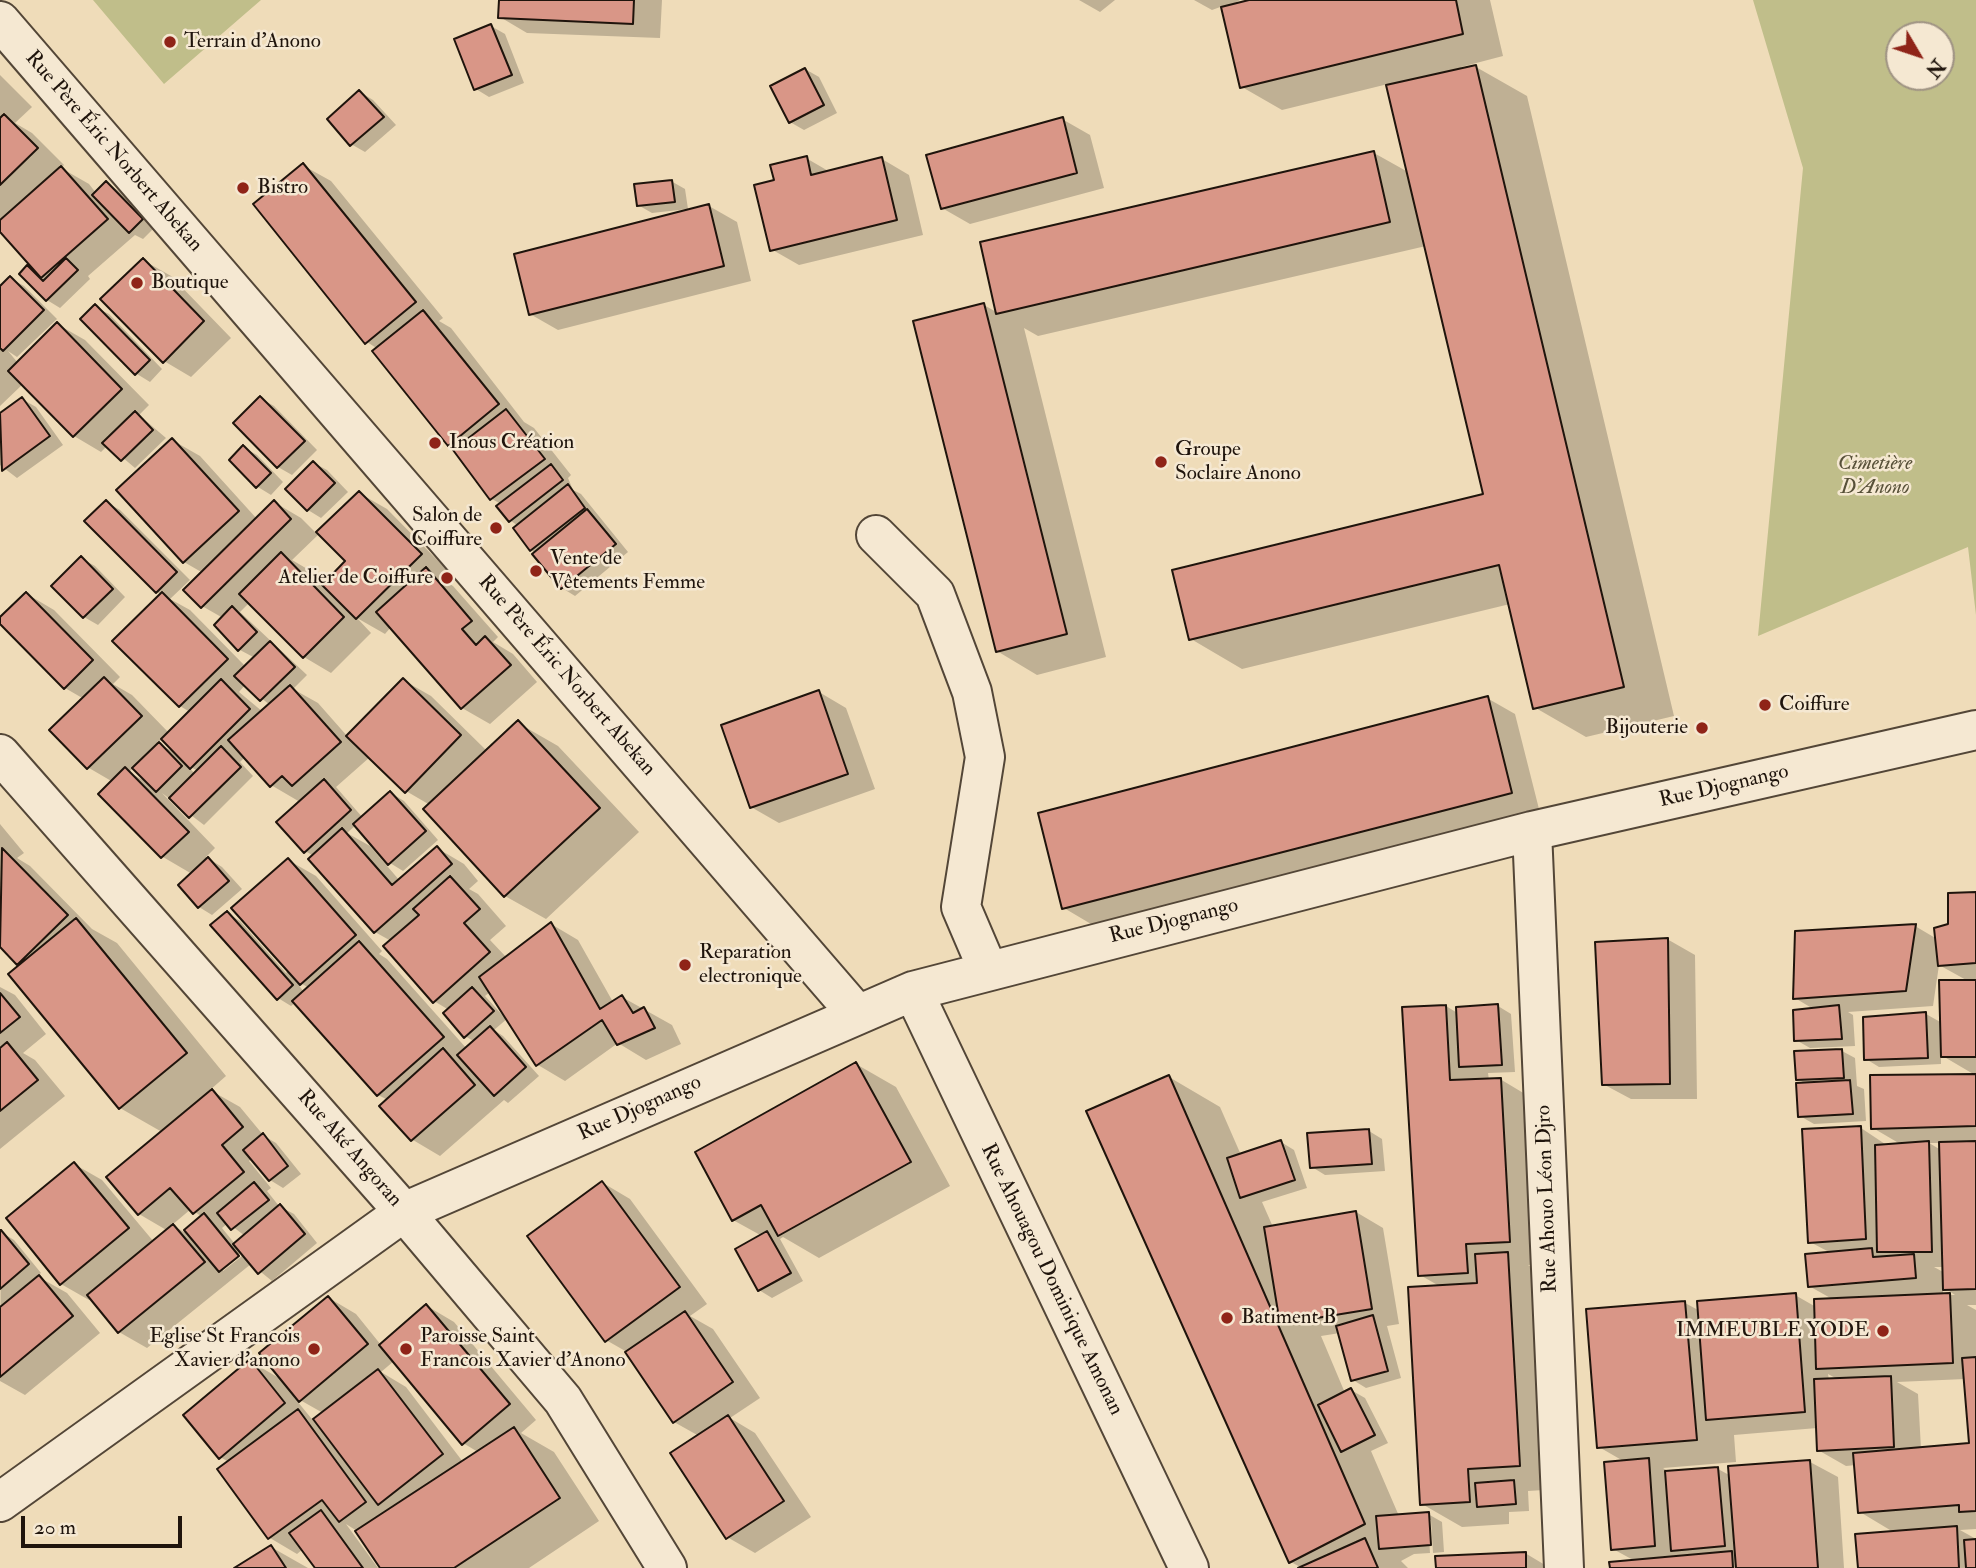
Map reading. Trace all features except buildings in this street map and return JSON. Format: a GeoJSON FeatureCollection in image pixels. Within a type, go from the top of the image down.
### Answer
{"type":"FeatureCollection","features":[{"type":"Feature","properties":{"kind":"street","name":"Rue Père Éric Norbert Abekan"},"geometry":{"type":"LineString","coordinates":[[0,21],[857,1014]]}},
{"type":"Feature","properties":{"kind":"street"},"geometry":{"type":"LineString","coordinates":[[876,535],[935,594],[972,692],[985,757],[961,907],[988,970]]}},
{"type":"Feature","properties":{"kind":"street","name":"Rue Djognango"},"geometry":{"type":"LineString","coordinates":[[0,1503],[404,1212],[913,991],[1531,831],[1976,730]]}},
{"type":"Feature","properties":{"kind":"street","name":"Rue Aké Angoran"},"geometry":{"type":"LineString","coordinates":[[0,754],[404,1212],[563,1400],[667,1568]]}},
{"type":"Feature","properties":{"kind":"street","name":"Rue Ahouo Léon Djro"},"geometry":{"type":"LineString","coordinates":[[1531,831],[1564,1568]]}},
{"type":"Feature","properties":{"kind":"street","name":"Rue Ahouagou Dominique Amonan"},"geometry":{"type":"LineString","coordinates":[[913,991],[1189,1568]]}},
{"type":"Feature","properties":{"kind":"green space","name":"Terrain d'Anono"},"geometry":{"type":"Polygon","coordinates":[[[93,0],[261,0],[164,84],[93,0]]]}},
{"type":"Feature","properties":{"kind":"green space","name":"Cimetière D'Anono"},"geometry":{"type":"Polygon","coordinates":[[[1753,0],[1976,0],[1976,615],[1968,547],[1758,636],[1803,168],[1753,0]]]}},
{"type":"Feature","properties":{"kind":"place","name":"Terrain d'Anono"},"geometry":{"type":"Point","coordinates":[170,42]}},
{"type":"Feature","properties":{"kind":"place","name":"Bistro"},"geometry":{"type":"Point","coordinates":[243,188]}},
{"type":"Feature","properties":{"kind":"place","name":"Boutique"},"geometry":{"type":"Point","coordinates":[137,283]}},
{"type":"Feature","properties":{"kind":"place","name":"Inous Création"},"geometry":{"type":"Point","coordinates":[435,443]}},
{"type":"Feature","properties":{"kind":"place","name":"Groupe Soclaire Anono"},"geometry":{"type":"Point","coordinates":[1161,462]}},
{"type":"Feature","properties":{"kind":"place","name":"Salon de Coiffure"},"geometry":{"type":"Point","coordinates":[496,528]}},
{"type":"Feature","properties":{"kind":"place","name":"Vente de Vêtements Femme"},"geometry":{"type":"Point","coordinates":[536,571]}},
{"type":"Feature","properties":{"kind":"place","name":"Atelier de Coiffure"},"geometry":{"type":"Point","coordinates":[447,578]}},
{"type":"Feature","properties":{"kind":"place","name":"Coiffure"},"geometry":{"type":"Point","coordinates":[1765,705]}},
{"type":"Feature","properties":{"kind":"place","name":"Bijouterie"},"geometry":{"type":"Point","coordinates":[1702,728]}},
{"type":"Feature","properties":{"kind":"place","name":"Reparation electronique"},"geometry":{"type":"Point","coordinates":[685,965]}},
{"type":"Feature","properties":{"kind":"place","name":"Batiment B"},"geometry":{"type":"Point","coordinates":[1227,1318]}},
{"type":"Feature","properties":{"kind":"place","name":"IMMEUBLE YODE"},"geometry":{"type":"Point","coordinates":[1883,1331]}},
{"type":"Feature","properties":{"kind":"place","name":"Eglise St Francois Xavier d'anono"},"geometry":{"type":"Point","coordinates":[314,1349]}},
{"type":"Feature","properties":{"kind":"place","name":"Paroisse Saint Francois Xavier d'Anono"},"geometry":{"type":"Point","coordinates":[406,1349]}}]}
